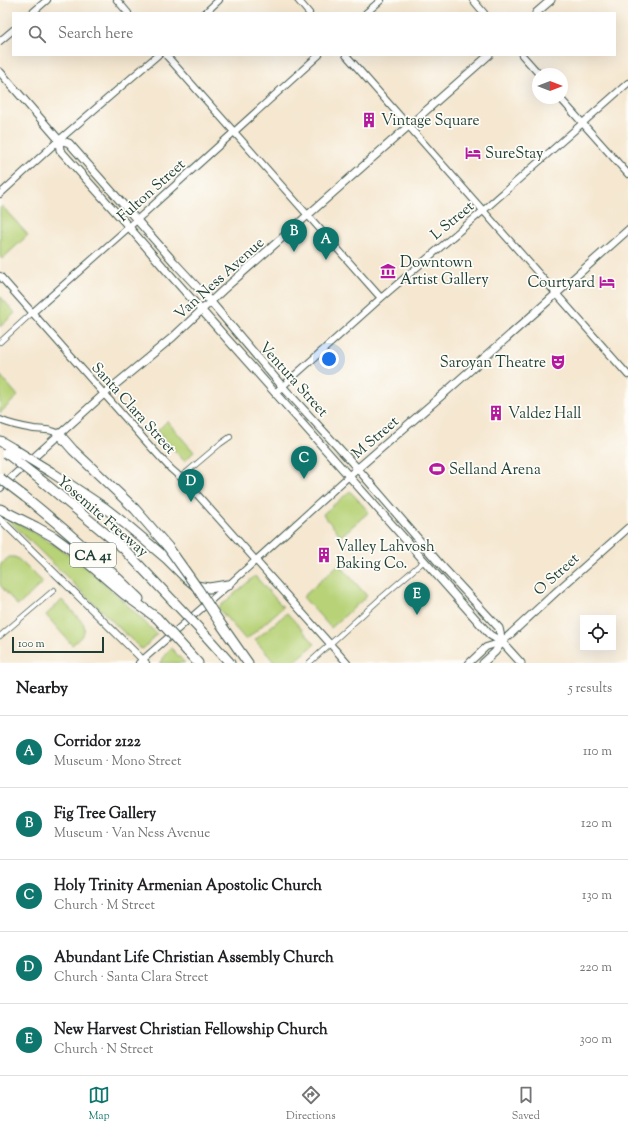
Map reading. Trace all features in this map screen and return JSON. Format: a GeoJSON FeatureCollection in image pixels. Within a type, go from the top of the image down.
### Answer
{"type":"FeatureCollection","features":[{"type":"Feature","properties":{"kind":"highway"},"geometry":{"type":"LineString","coordinates":[[59,434],[73,450],[139,513],[168,547],[248,663]]}},
{"type":"Feature","properties":{"kind":"highway"},"geometry":{"type":"LineString","coordinates":[[0,440],[6,450],[51,472],[105,508],[167,559],[196,586],[209,588],[228,585]]}},
{"type":"Feature","properties":{"kind":"highway","name":"Yosemite Freeway"},"geometry":{"type":"LineString","coordinates":[[6,450],[123,548],[230,663]]}},
{"type":"Feature","properties":{"kind":"highway","name":"CA 41"},"geometry":{"type":"LineString","coordinates":[[0,478],[51,518],[107,567],[157,618],[198,663]]}},
{"type":"Feature","properties":{"kind":"highway"},"geometry":{"type":"LineString","coordinates":[[0,509],[54,537],[81,557],[124,594],[157,618]]}},
{"type":"Feature","properties":{"kind":"main road"},"geometry":{"type":"LineString","coordinates":[[537,12],[551,0]]}},
{"type":"Feature","properties":{"kind":"main road","name":"Van Ness Avenue"},"geometry":{"type":"LineString","coordinates":[[0,488],[104,394],[173,337],[488,56]]}},
{"type":"Feature","properties":{"kind":"main road","name":"Ventura Street"},"geometry":{"type":"LineString","coordinates":[[0,72],[59,140],[69,143],[211,302],[282,386],[358,469],[437,561],[499,628],[502,642]]}},
{"type":"Feature","properties":{"kind":"main road","name":"Ventura Street"},"geometry":{"type":"LineString","coordinates":[[59,140],[60,150],[130,227],[165,269],[490,635],[502,642],[521,663]]}},
{"type":"Feature","properties":{"kind":"main road","name":"M Street"},"geometry":{"type":"LineString","coordinates":[[349,476],[628,230]]}},
{"type":"Feature","properties":{"kind":"main road","name":"O Street"},"geometry":{"type":"LineString","coordinates":[[483,663],[495,652],[502,642],[628,528]]}},
{"type":"Feature","properties":{"kind":"street"},"geometry":{"type":"LineString","coordinates":[[33,12],[47,0]]}},
{"type":"Feature","properties":{"kind":"street"},"geometry":{"type":"LineString","coordinates":[[117,0],[127,12]]}},
{"type":"Feature","properties":{"kind":"street"},"geometry":{"type":"LineString","coordinates":[[206,12],[219,0]]}},
{"type":"Feature","properties":{"kind":"street"},"geometry":{"type":"LineString","coordinates":[[298,0],[308,12]]}},
{"type":"Feature","properties":{"kind":"street"},"geometry":{"type":"LineString","coordinates":[[367,12],[380,0]]}},
{"type":"Feature","properties":{"kind":"street"},"geometry":{"type":"LineString","coordinates":[[473,0],[483,12]]}},
{"type":"Feature","properties":{"kind":"street"},"geometry":{"type":"LineString","coordinates":[[0,41],[12,31]]}},
{"type":"Feature","properties":{"kind":"street"},"geometry":{"type":"LineString","coordinates":[[0,194],[59,140],[157,56]]}},
{"type":"Feature","properties":{"kind":"street"},"geometry":{"type":"LineString","coordinates":[[167,56],[381,298]]}},
{"type":"Feature","properties":{"kind":"street","name":"Fulton Street"},"geometry":{"type":"LineString","coordinates":[[0,342],[130,227],[318,56]]}},
{"type":"Feature","properties":{"kind":"street"},"geometry":{"type":"LineString","coordinates":[[347,56],[628,375]]}},
{"type":"Feature","properties":{"kind":"street"},"geometry":{"type":"LineString","coordinates":[[523,56],[534,68]]}},
{"type":"Feature","properties":{"kind":"street","name":"L Street"},"geometry":{"type":"LineString","coordinates":[[275,393],[381,298],[484,210],[628,83]]}},
{"type":"Feature","properties":{"kind":"street"},"geometry":{"type":"LineString","coordinates":[[566,104],[628,174]]}},
{"type":"Feature","properties":{"kind":"street","name":"Santa Clara Street"},"geometry":{"type":"LineString","coordinates":[[0,276],[167,465],[187,483],[256,560],[346,663]]}},
{"type":"Feature","properties":{"kind":"street"},"geometry":{"type":"LineString","coordinates":[[0,420],[26,428],[52,430],[59,434]]}},
{"type":"Feature","properties":{"kind":"street"},"geometry":{"type":"LineString","coordinates":[[180,477],[230,437]]}},
{"type":"Feature","properties":{"kind":"street","name":"M Street"},"geometry":{"type":"LineString","coordinates":[[143,662],[349,476]]}},
{"type":"Feature","properties":{"kind":"street"},"geometry":{"type":"LineString","coordinates":[[0,519],[143,662]]}},
{"type":"Feature","properties":{"kind":"street"},"geometry":{"type":"LineString","coordinates":[[309,663],[424,561]]}},
{"type":"Feature","properties":{"kind":"street"},"geometry":{"type":"LineString","coordinates":[[0,636],[54,590]]}},
{"type":"Feature","properties":{"kind":"street","name":"O Street"},"geometry":{"type":"LineString","coordinates":[[469,663],[486,647],[502,642]]}},
{"type":"Feature","properties":{"kind":"green space"},"geometry":{"type":"Polygon","coordinates":[[[2,206],[28,235],[2,259],[0,257],[0,208],[2,206]]]}},
{"type":"Feature","properties":{"kind":"green space"},"geometry":{"type":"Polygon","coordinates":[[[0,296],[15,313],[0,327],[0,296]]]}},
{"type":"Feature","properties":{"kind":"green space"},"geometry":{"type":"Polygon","coordinates":[[[0,375],[18,396],[0,413],[0,375]]]}},
{"type":"Feature","properties":{"kind":"green space"},"geometry":{"type":"Polygon","coordinates":[[[167,421],[194,452],[184,461],[157,431],[167,421]]]}},
{"type":"Feature","properties":{"kind":"green space"},"geometry":{"type":"Polygon","coordinates":[[[350,491],[369,512],[341,536],[323,514],[350,491]]]}},
{"type":"Feature","properties":{"kind":"green space"},"geometry":{"type":"Polygon","coordinates":[[[3,515],[49,542],[87,568],[108,586],[157,634],[143,649],[140,648],[3,515]]]}},
{"type":"Feature","properties":{"kind":"green space"},"geometry":{"type":"Polygon","coordinates":[[[9,557],[17,558],[43,582],[19,605],[17,605],[0,585],[0,565],[9,557]]]}},
{"type":"Feature","properties":{"kind":"green space"},"geometry":{"type":"Polygon","coordinates":[[[339,564],[367,596],[331,628],[303,597],[339,564]]]}},
{"type":"Feature","properties":{"kind":"green space"},"geometry":{"type":"Polygon","coordinates":[[[255,576],[283,607],[246,640],[218,608],[255,576]]]}},
{"type":"Feature","properties":{"kind":"green space"},"geometry":{"type":"Polygon","coordinates":[[[62,600],[83,623],[84,627],[84,633],[82,636],[72,645],[46,615],[62,600]]]}},
{"type":"Feature","properties":{"kind":"green space"},"geometry":{"type":"Polygon","coordinates":[[[287,613],[315,644],[293,663],[275,663],[255,640],[287,613]]]}},
{"type":"Feature","properties":{"kind":"green space"},"geometry":{"type":"Polygon","coordinates":[[[171,648],[185,663],[159,663],[162,662],[164,656],[171,648]]]}},
{"type":"Feature","properties":{"kind":"place","name":"Vintage Square"},"geometry":{"type":"Point","coordinates":[369,120]}},
{"type":"Feature","properties":{"kind":"place","name":"SureStay"},"geometry":{"type":"Point","coordinates":[473,153]}},
{"type":"Feature","properties":{"kind":"place","name":"Fig Tree Gallery"},"geometry":{"type":"Point","coordinates":[294,252]}},
{"type":"Feature","properties":{"kind":"place","name":"Corridor 2122"},"geometry":{"type":"Point","coordinates":[326,260]}},
{"type":"Feature","properties":{"kind":"place","name":"Downtown Artist Gallery"},"geometry":{"type":"Point","coordinates":[388,271]}},
{"type":"Feature","properties":{"kind":"place","name":"Courtyard"},"geometry":{"type":"Point","coordinates":[607,282]}},
{"type":"Feature","properties":{"kind":"place","name":"Saroyan Theatre"},"geometry":{"type":"Point","coordinates":[558,362]}},
{"type":"Feature","properties":{"kind":"place","name":"Valdez Hall"},"geometry":{"type":"Point","coordinates":[496,413]}},
{"type":"Feature","properties":{"kind":"place","name":"Selland Arena"},"geometry":{"type":"Point","coordinates":[437,469]}},
{"type":"Feature","properties":{"kind":"place","name":"Holy Trinity Armenian Apostolic Church"},"geometry":{"type":"Point","coordinates":[304,479]}},
{"type":"Feature","properties":{"kind":"place","name":"Abundant Life Christian Assembly Church"},"geometry":{"type":"Point","coordinates":[191,502]}},
{"type":"Feature","properties":{"kind":"place","name":"Valley Lahvosh Baking Co."},"geometry":{"type":"Point","coordinates":[324,555]}},
{"type":"Feature","properties":{"kind":"place","name":"New Harvest Christian Fellowship Church"},"geometry":{"type":"Point","coordinates":[417,615]}}]}
